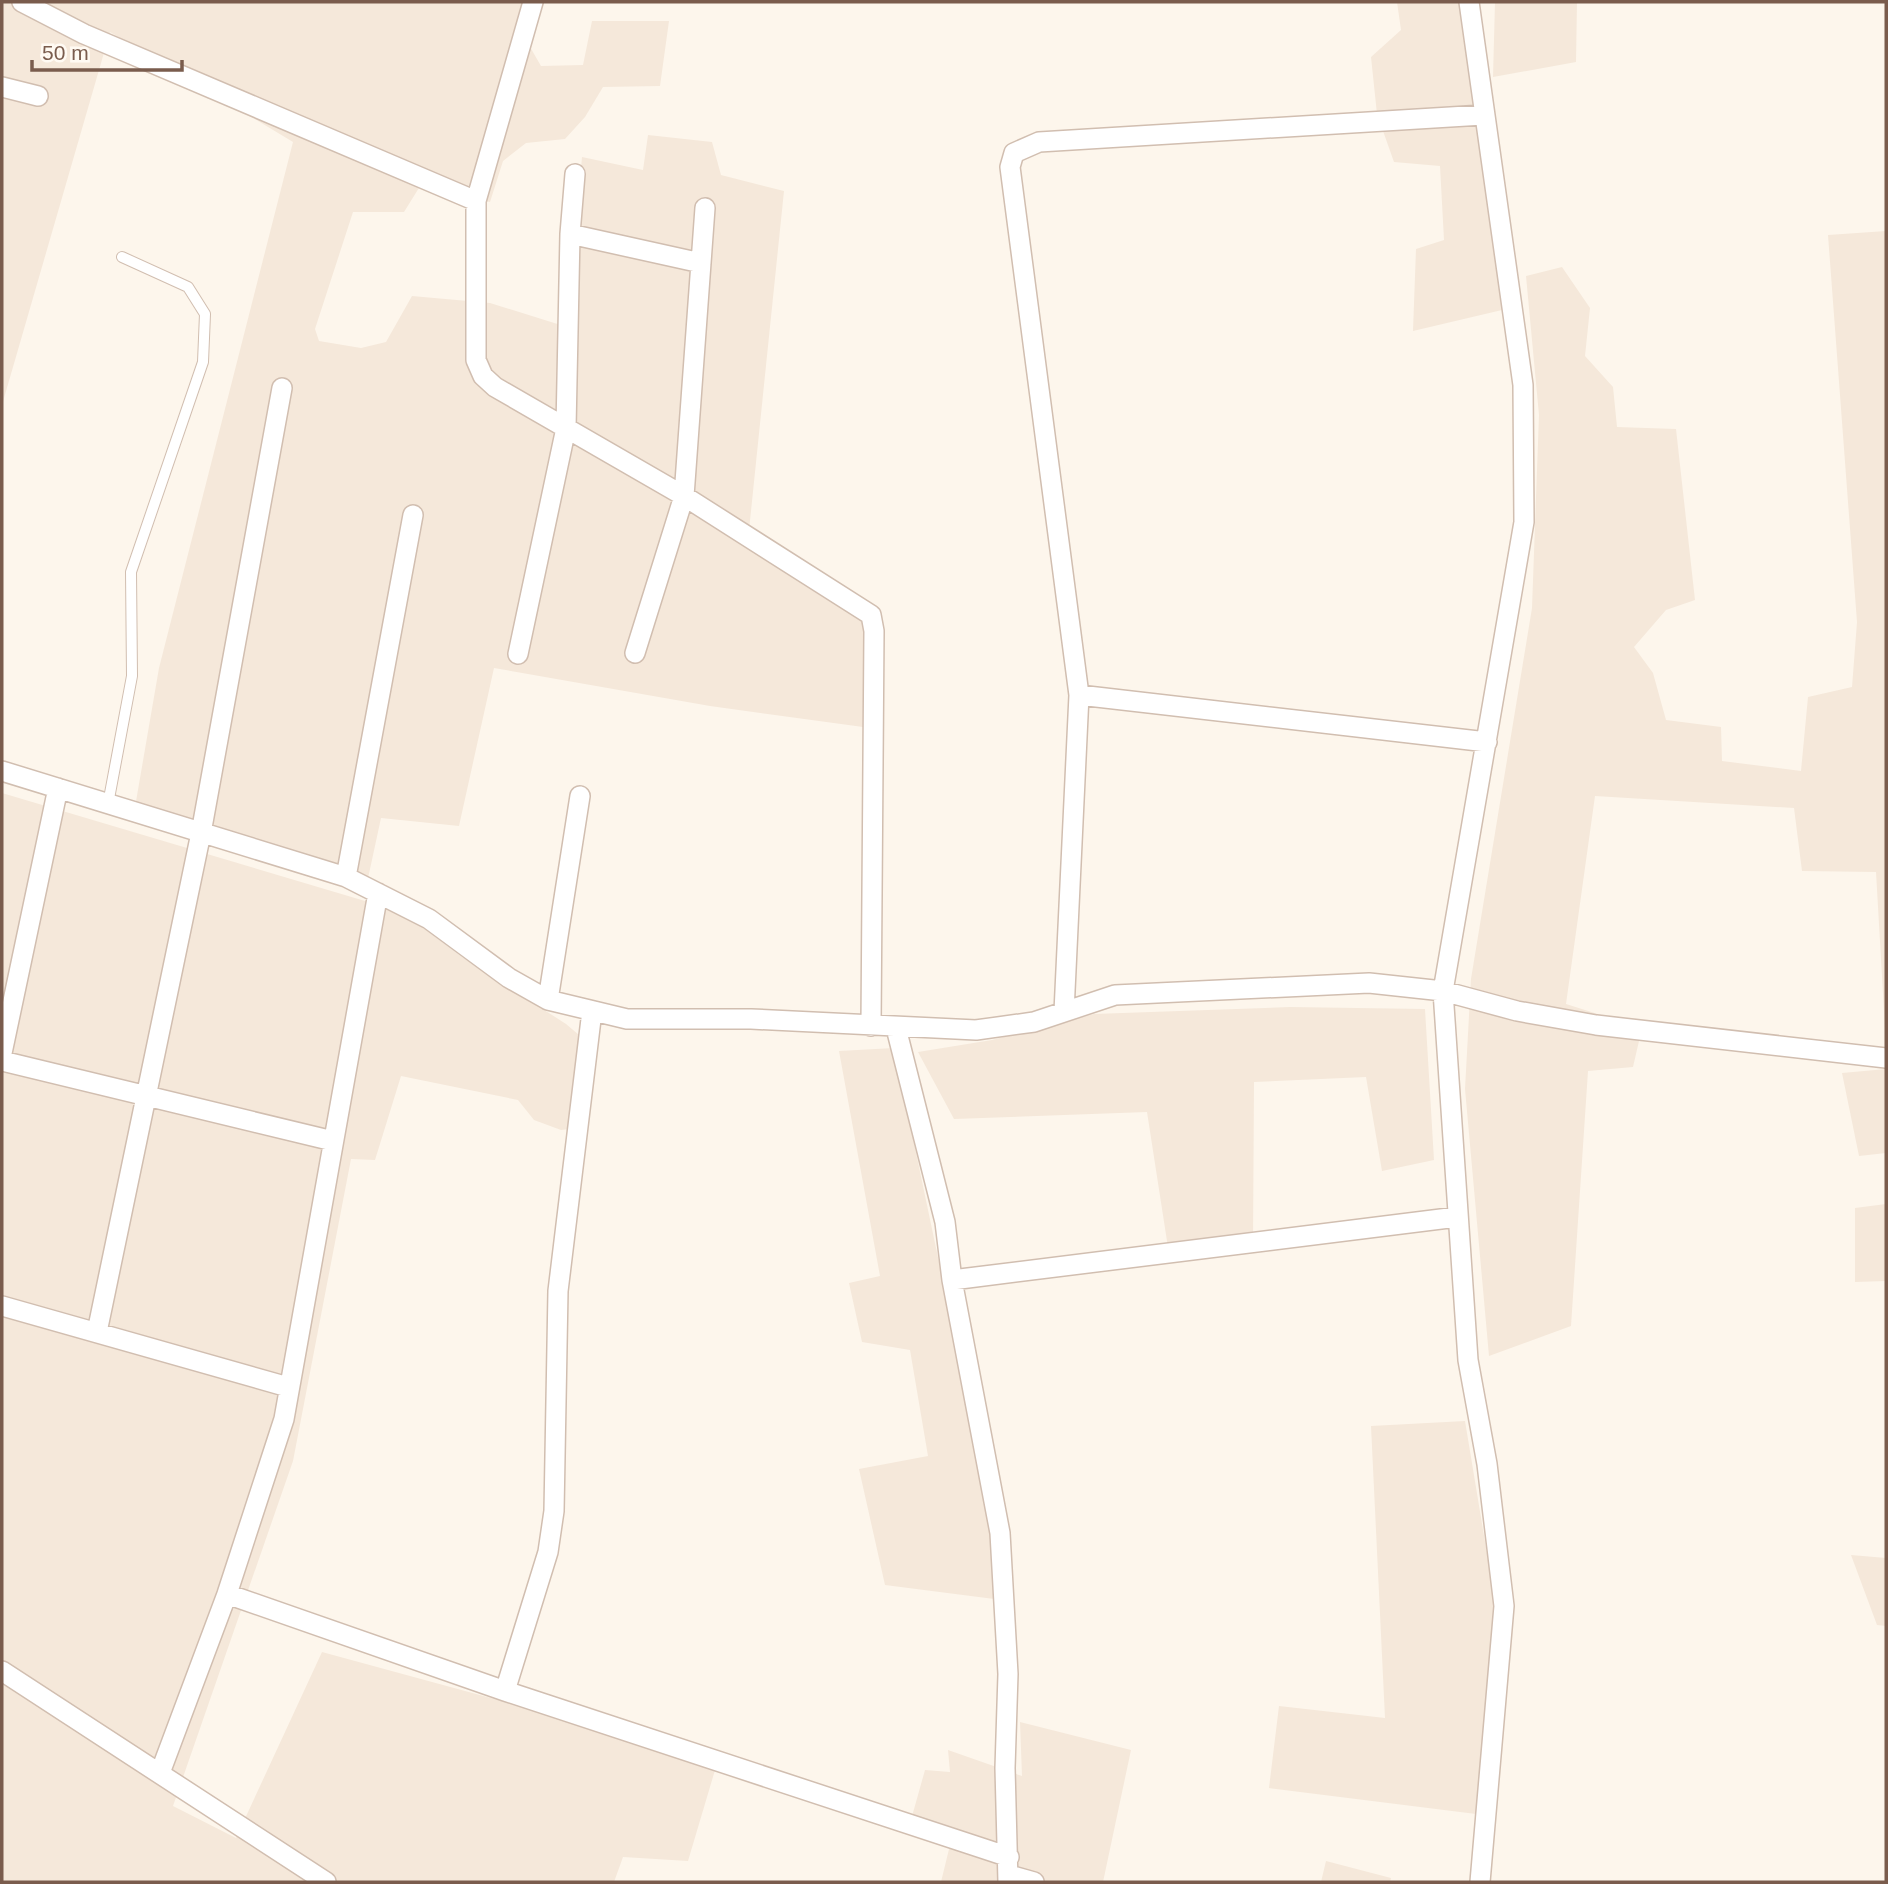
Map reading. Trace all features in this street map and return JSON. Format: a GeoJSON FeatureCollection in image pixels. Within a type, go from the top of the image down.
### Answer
{"type":"FeatureCollection","features":[{"type":"Feature","properties":{"kind":"street"},"geometry":{"type":"LineString","coordinates":[[22,2],[84,34],[476,201]]}},
{"type":"Feature","properties":{"kind":"street"},"geometry":{"type":"LineString","coordinates":[[533,2],[476,201],[476,360],[483,376],[495,387],[684,496],[871,615],[874,631],[871,1026]]}},
{"type":"Feature","properties":{"kind":"street"},"geometry":{"type":"LineString","coordinates":[[1469,2],[1523,385],[1524,454],[1524,523],[1443,990],[1468,1360],[1487,1464],[1504,1606],[1480,1882]]}},
{"type":"Feature","properties":{"kind":"street"},"geometry":{"type":"LineString","coordinates":[[2,87],[38,96]]}},
{"type":"Feature","properties":{"kind":"street"},"geometry":{"type":"LineString","coordinates":[[1064,1012],[1079,695],[1010,167],[1014,153],[1039,142],[1483,115]]}},
{"type":"Feature","properties":{"kind":"street"},"geometry":{"type":"LineString","coordinates":[[517,654],[566,428],[570,234],[575,174]]}},
{"type":"Feature","properties":{"kind":"street"},"geometry":{"type":"LineString","coordinates":[[635,653],[684,496],[705,208]]}},
{"type":"Feature","properties":{"kind":"street"},"geometry":{"type":"LineString","coordinates":[[570,234],[701,263]]}},
{"type":"Feature","properties":{"kind":"street"},"geometry":{"type":"LineString","coordinates":[[97,1332],[201,833],[282,388]]}},
{"type":"Feature","properties":{"kind":"street"},"geometry":{"type":"LineString","coordinates":[[346,877],[413,515]]}},
{"type":"Feature","properties":{"kind":"street"},"geometry":{"type":"LineString","coordinates":[[1079,695],[1487,742]]}},
{"type":"Feature","properties":{"kind":"street"},"geometry":{"type":"LineString","coordinates":[[2,771],[346,877],[429,919],[509,978],[548,1000],[627,1019],[751,1019],[975,1030],[1034,1022],[1115,995],[1369,983],[1443,990],[1517,1011],[1596,1025],[1886,1058]]}},
{"type":"Feature","properties":{"kind":"street"},"geometry":{"type":"LineString","coordinates":[[2,1053],[58,788]]}},
{"type":"Feature","properties":{"kind":"street"},"geometry":{"type":"LineString","coordinates":[[548,1000],[580,796]]}},
{"type":"Feature","properties":{"kind":"street"},"geometry":{"type":"LineString","coordinates":[[160,1773],[227,1594],[284,1419],[378,893]]}},
{"type":"Feature","properties":{"kind":"street"},"geometry":{"type":"LineString","coordinates":[[505,1691],[548,1552],[554,1511],[558,1291],[592,1011]]}},
{"type":"Feature","properties":{"kind":"street"},"geometry":{"type":"LineString","coordinates":[[896,1028],[945,1222],[952,1280],[983,1427],[1000,1533],[1008,1674],[1005,1768],[1009,1871]]}},
{"type":"Feature","properties":{"kind":"street"},"geometry":{"type":"LineString","coordinates":[[2,1061],[333,1141]]}},
{"type":"Feature","properties":{"kind":"street"},"geometry":{"type":"LineString","coordinates":[[952,1280],[1457,1217]]}},
{"type":"Feature","properties":{"kind":"street"},"geometry":{"type":"LineString","coordinates":[[2,1306],[288,1387]]}},
{"type":"Feature","properties":{"kind":"street"},"geometry":{"type":"LineString","coordinates":[[227,1594],[1034,1882]]}},
{"type":"Feature","properties":{"kind":"street"},"geometry":{"type":"LineString","coordinates":[[2,1671],[326,1882]]}},
{"type":"Feature","properties":{"kind":"lane"},"geometry":{"type":"LineString","coordinates":[[108,804],[132,676],[131,572],[203,362],[205,314],[188,287],[122,257]]}},
{"type":"Feature","properties":{"kind":"shaded area"},"geometry":{"type":"Polygon","coordinates":[[[2,2],[538,2],[526,40],[541,66],[583,65],[592,21],[669,21],[660,86],[603,87],[585,117],[565,139],[526,143],[503,161],[490,202],[475,199],[427,175],[404,212],[353,212],[315,329],[319,341],[361,348],[386,342],[412,296],[490,303],[567,327],[582,157],[643,170],[648,135],[712,142],[721,175],[784,191],[748,540],[864,601],[863,727],[710,706],[494,668],[459,826],[381,818],[367,883],[134,813],[159,668],[293,142],[110,32],[2,405],[2,2]]]}},
{"type":"Feature","properties":{"kind":"shaded area"},"geometry":{"type":"Polygon","coordinates":[[[1397,2],[1464,2],[1502,310],[1413,331],[1416,249],[1444,240],[1440,166],[1394,162],[1377,114],[1371,57],[1401,30],[1397,2]]]}},
{"type":"Feature","properties":{"kind":"shaded area"},"geometry":{"type":"Polygon","coordinates":[[[1495,2],[1577,2],[1576,62],[1493,77],[1495,2]]]}},
{"type":"Feature","properties":{"kind":"shaded area"},"geometry":{"type":"Polygon","coordinates":[[[1886,231],[1886,1046],[1876,872],[1802,871],[1794,808],[1595,796],[1566,1004],[1642,1028],[1633,1067],[1588,1071],[1571,1326],[1489,1356],[1465,1089],[1471,979],[1532,608],[1539,415],[1526,276],[1562,267],[1590,308],[1585,356],[1613,387],[1617,427],[1676,429],[1695,600],[1666,610],[1634,647],[1653,673],[1666,720],[1721,727],[1722,761],[1801,771],[1808,697],[1852,687],[1857,622],[1828,235],[1886,231]]]}},
{"type":"Feature","properties":{"kind":"shaded area"},"geometry":{"type":"Polygon","coordinates":[[[2,793],[402,912],[462,957],[566,1024],[585,1040],[585,1127],[561,1130],[534,1120],[518,1100],[401,1076],[375,1160],[351,1159],[293,1461],[173,1806],[236,1838],[322,1652],[718,1760],[688,1861],[623,1857],[614,1882],[2,1882],[2,793]]]}},
{"type":"Feature","properties":{"kind":"shaded area"},"geometry":{"type":"Polygon","coordinates":[[[1290,1007],[1425,1009],[1434,1160],[1382,1171],[1366,1077],[1254,1082],[1253,1242],[1169,1254],[1147,1112],[954,1119],[918,1052],[992,1040],[1094,1014],[1290,1007]]]}},
{"type":"Feature","properties":{"kind":"shaded area"},"geometry":{"type":"Polygon","coordinates":[[[894,1048],[973,1424],[1002,1600],[885,1585],[859,1469],[928,1456],[910,1350],[862,1342],[849,1283],[880,1276],[839,1051],[894,1048]]]}},
{"type":"Feature","properties":{"kind":"shaded area"},"geometry":{"type":"Polygon","coordinates":[[[1886,1069],[1886,1153],[1859,1156],[1842,1073],[1886,1069]]]}},
{"type":"Feature","properties":{"kind":"shaded area"},"geometry":{"type":"Polygon","coordinates":[[[1886,1204],[1886,1281],[1855,1282],[1855,1208],[1886,1204]]]}},
{"type":"Feature","properties":{"kind":"shaded area"},"geometry":{"type":"Polygon","coordinates":[[[1465,1421],[1493,1590],[1492,1703],[1476,1814],[1269,1788],[1279,1706],[1385,1718],[1371,1426],[1465,1421]]]}},
{"type":"Feature","properties":{"kind":"shaded area"},"geometry":{"type":"Polygon","coordinates":[[[1851,1555],[1886,1558],[1886,1626],[1877,1625],[1851,1555]]]}},
{"type":"Feature","properties":{"kind":"shaded area"},"geometry":{"type":"Polygon","coordinates":[[[1020,1722],[1131,1750],[1103,1882],[941,1882],[950,1845],[909,1827],[925,1770],[950,1772],[948,1750],[1022,1776],[1020,1722]]]}},
{"type":"Feature","properties":{"kind":"shaded area"},"geometry":{"type":"Polygon","coordinates":[[[1326,1861],[1391,1878],[1390,1882],[1321,1882],[1326,1861]]]}}]}
